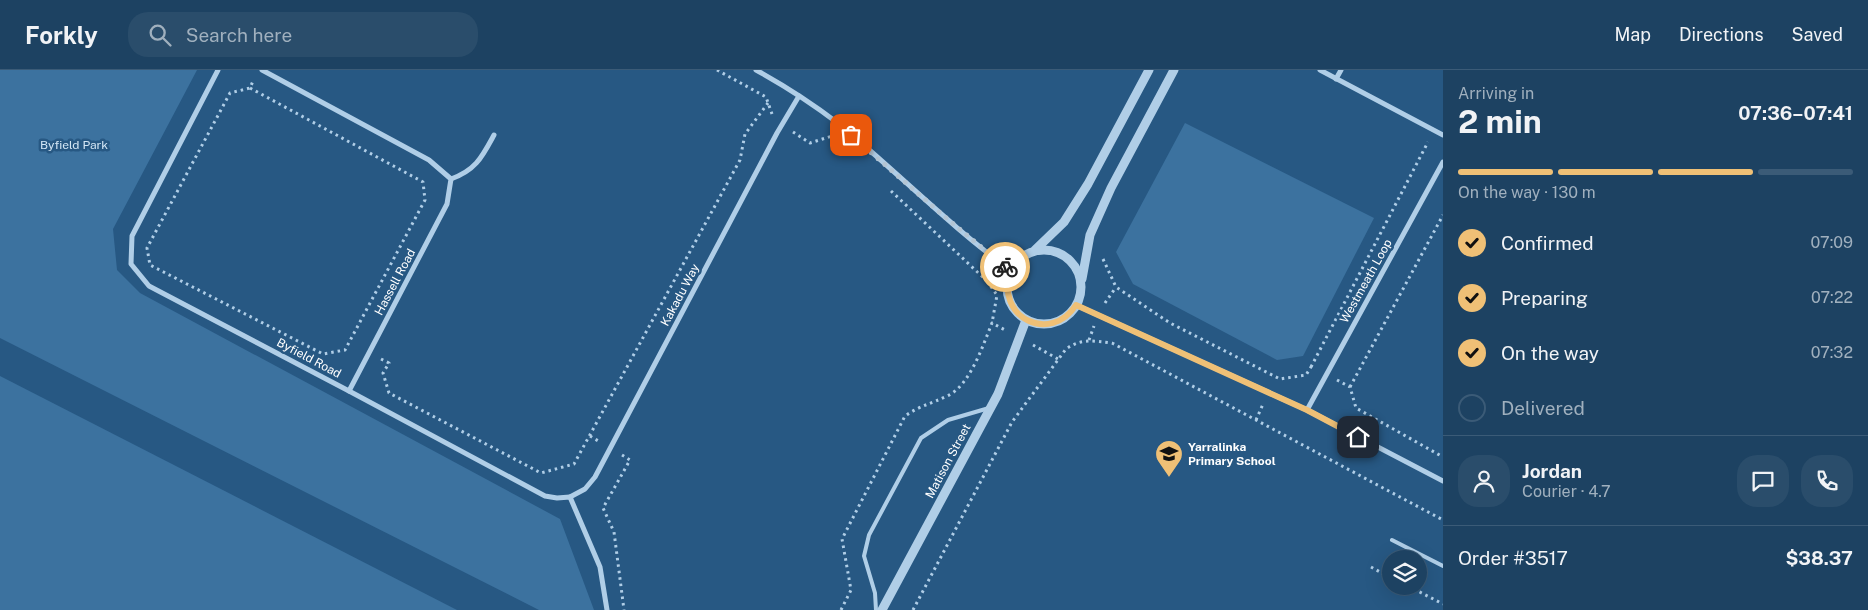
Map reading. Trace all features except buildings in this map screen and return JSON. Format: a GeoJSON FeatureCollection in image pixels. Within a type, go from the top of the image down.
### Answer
{"type":"FeatureCollection","features":[{"type":"Feature","properties":{"kind":"street","name":"Byfield Road"},"geometry":{"type":"LineString","coordinates":[[218,70],[132,236],[131,264],[149,286],[545,496],[557,498],[570,497]]}},
{"type":"Feature","properties":{"kind":"street"},"geometry":{"type":"LineString","coordinates":[[262,70],[429,160],[451,179],[472,169],[494,134]]}},
{"type":"Feature","properties":{"kind":"street"},"geometry":{"type":"LineString","coordinates":[[756,70],[799,96],[838,124],[998,262],[1010,270]]}},
{"type":"Feature","properties":{"kind":"street"},"geometry":{"type":"LineString","coordinates":[[1035,250],[1064,222],[1088,184],[1150,70]]}},
{"type":"Feature","properties":{"kind":"street"},"geometry":{"type":"LineString","coordinates":[[1081,284],[1078,272],[1071,261],[1061,253],[1048,249],[1028,252],[1018,260],[1010,270],[1006,283],[1007,296],[1012,308],[1026,320],[1048,324],[1061,320],[1071,312],[1078,302],[1090,235],[1111,188],[1174,70]]}},
{"type":"Feature","properties":{"kind":"street"},"geometry":{"type":"LineString","coordinates":[[1320,70],[1443,135]]}},
{"type":"Feature","properties":{"kind":"street"},"geometry":{"type":"LineString","coordinates":[[1336,79],[1341,70]]}},
{"type":"Feature","properties":{"kind":"street","name":"Kakadu Way"},"geometry":{"type":"LineString","coordinates":[[570,497],[585,489],[595,476],[799,96]]}},
{"type":"Feature","properties":{"kind":"street","name":"Westmeath Loop"},"geometry":{"type":"LineString","coordinates":[[1307,410],[1443,162]]}},
{"type":"Feature","properties":{"kind":"street","name":"Hassell Road"},"geometry":{"type":"LineString","coordinates":[[350,391],[447,204],[451,179]]}},
{"type":"Feature","properties":{"kind":"street"},"geometry":{"type":"LineString","coordinates":[[1076,305],[1307,410],[1443,481]]}},
{"type":"Feature","properties":{"kind":"street","name":"Matison Street"},"geometry":{"type":"LineString","coordinates":[[882,610],[998,394],[1026,320]]}},
{"type":"Feature","properties":{"kind":"street"},"geometry":{"type":"LineString","coordinates":[[570,497],[600,567],[607,610]]}},
{"type":"Feature","properties":{"kind":"lane"},"geometry":{"type":"LineString","coordinates":[[876,610],[875,593],[864,556],[868,535],[921,438],[948,420],[991,407]]}},
{"type":"Feature","properties":{"kind":"lane"},"geometry":{"type":"LineString","coordinates":[[1392,540],[1443,566]]}},
{"type":"Feature","properties":{"kind":"path"},"geometry":{"type":"LineString","coordinates":[[717,70],[766,97],[773,119],[810,143],[833,136]]}},
{"type":"Feature","properties":{"kind":"path"},"geometry":{"type":"LineString","coordinates":[[250,88],[423,182],[425,200],[350,341],[345,350],[323,354],[150,264],[146,248],[230,93],[250,88]]}},
{"type":"Feature","properties":{"kind":"path"},"geometry":{"type":"LineString","coordinates":[[350,341],[389,363],[383,373],[389,393],[541,472],[574,464],[740,160],[745,134],[768,102]]}},
{"type":"Feature","properties":{"kind":"path"},"geometry":{"type":"LineString","coordinates":[[1101,251],[1116,287],[1170,323],[1280,379],[1306,375],[1434,131]]}},
{"type":"Feature","properties":{"kind":"path"},"geometry":{"type":"LineString","coordinates":[[889,189],[987,281],[997,295],[992,323]]}},
{"type":"Feature","properties":{"kind":"path"},"geometry":{"type":"LineString","coordinates":[[1443,215],[1350,387],[1356,408],[1443,457]]}},
{"type":"Feature","properties":{"kind":"path"},"geometry":{"type":"LineString","coordinates":[[987,281],[998,262]]}},
{"type":"Feature","properties":{"kind":"path"},"geometry":{"type":"LineString","coordinates":[[913,610],[1012,422],[1066,349],[1074,343],[1089,340],[1112,343],[1443,520]]}},
{"type":"Feature","properties":{"kind":"path"},"geometry":{"type":"LineString","coordinates":[[1310,367],[1350,387]]}},
{"type":"Feature","properties":{"kind":"path"},"geometry":{"type":"LineString","coordinates":[[590,436],[630,460],[603,508],[614,532],[624,610]]}},
{"type":"Feature","properties":{"kind":"path"},"geometry":{"type":"LineString","coordinates":[[1370,567],[1382,573]]}},
{"type":"Feature","properties":{"kind":"path"},"geometry":{"type":"LineString","coordinates":[[1426,595],[1443,604]]}},
{"type":"Feature","properties":{"kind":"green space","name":"Byfield Park"},"geometry":{"type":"Polygon","coordinates":[[[0,70],[197,70],[113,229],[117,270],[140,293],[560,519],[594,610],[539,610],[0,338],[0,70]]]}},
{"type":"Feature","properties":{"kind":"green space"},"geometry":{"type":"Polygon","coordinates":[[[1185,123],[1374,218],[1303,356],[1277,360],[1133,284],[1116,252],[1185,123]]]}},
{"type":"Feature","properties":{"kind":"green space"},"geometry":{"type":"Polygon","coordinates":[[[0,376],[457,610],[0,610],[0,376]]]}},
{"type":"Feature","properties":{"kind":"way so far"},"geometry":{"type":"LineString","coordinates":[[851,135],[1005,267]]}},
{"type":"Feature","properties":{"kind":"place","name":"Yarralinka Primary School"},"geometry":{"type":"Point","coordinates":[1169,478]}},
{"type":"Feature","properties":{"kind":"route"},"geometry":{"type":"LineString","coordinates":[[1005,267],[1010,270],[1006,283],[1007,296],[1012,308],[1026,320],[1048,324],[1061,320],[1076,305],[1307,410],[1358,437]]}}]}
